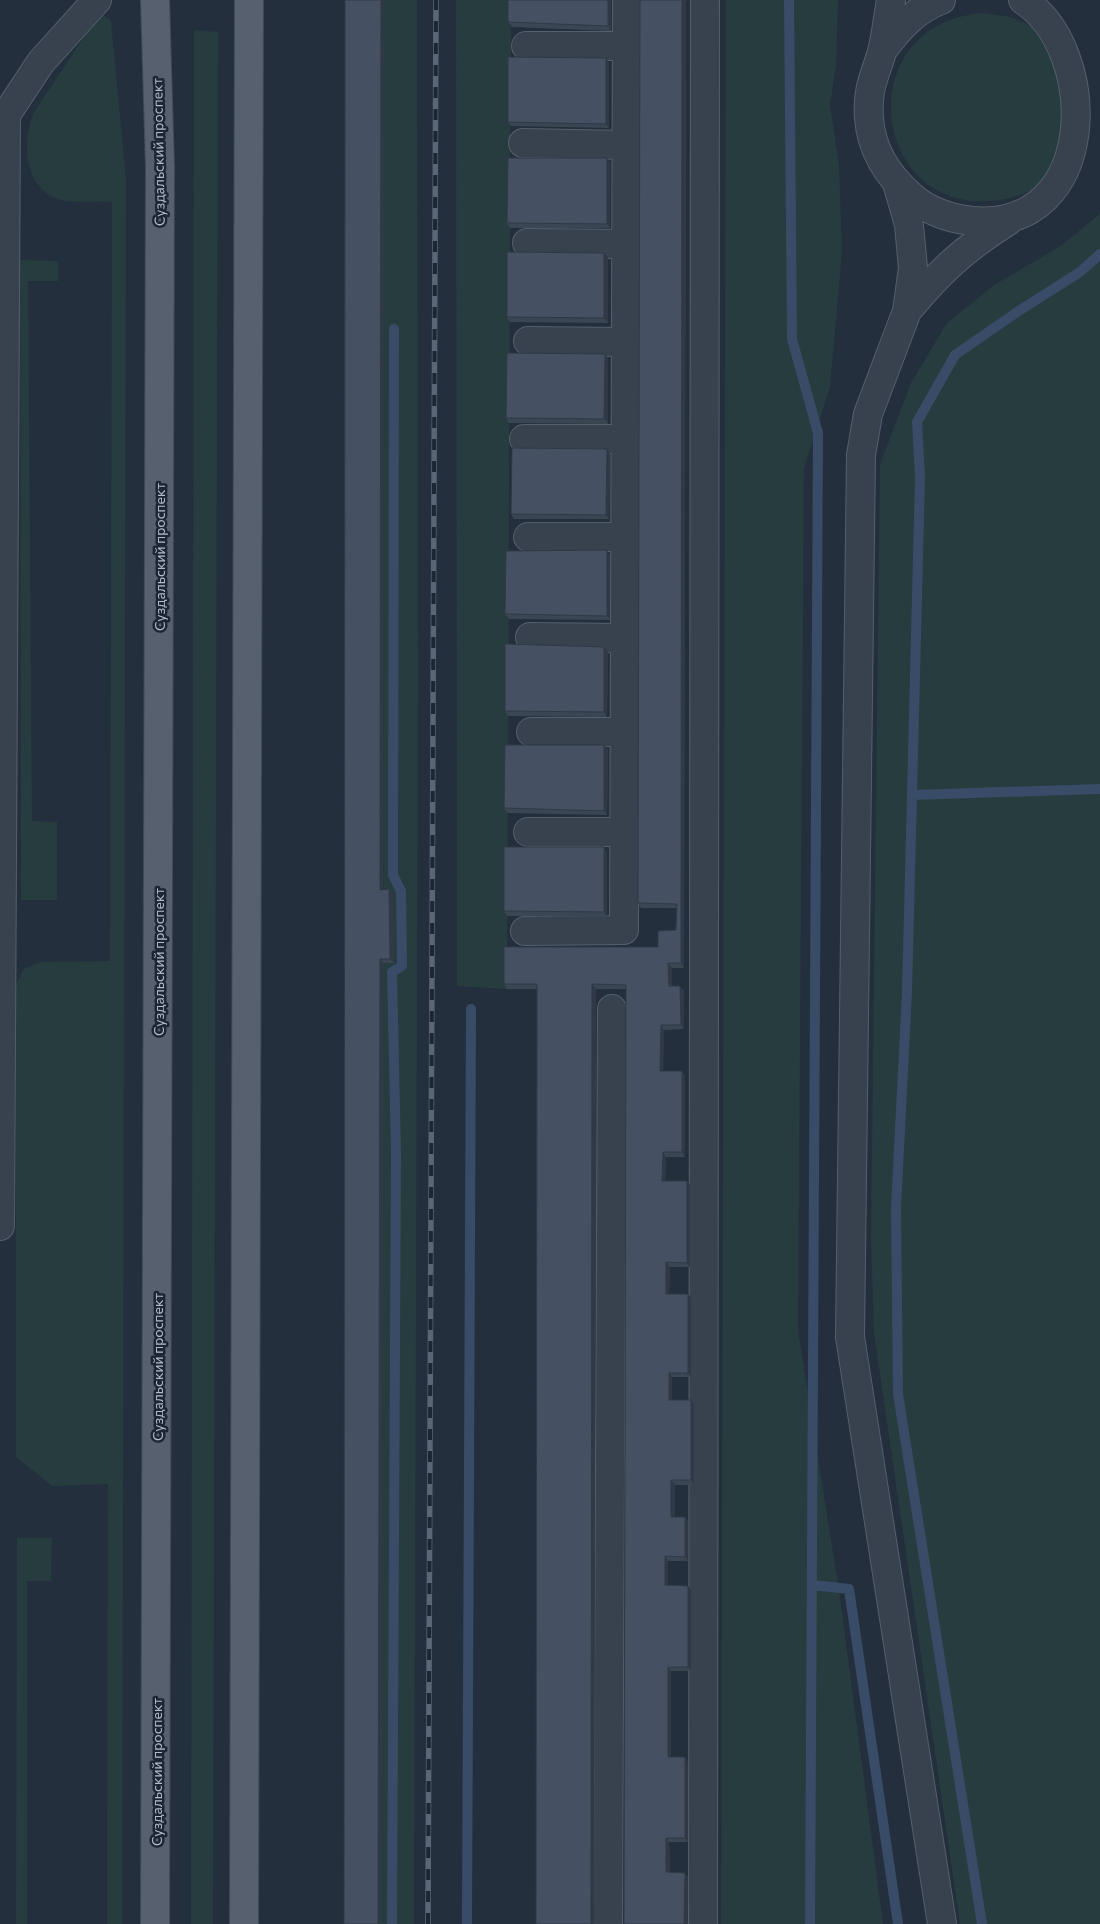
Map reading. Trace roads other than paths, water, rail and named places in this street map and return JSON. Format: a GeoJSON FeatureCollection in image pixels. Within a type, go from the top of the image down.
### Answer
{"type":"FeatureCollection","features":[{"type":"Feature","properties":{"kind":"main road","name":"Суздальский проспект"},"geometry":{"type":"LineString","coordinates":[[155,0],[160,167],[155,1924]]}},
{"type":"Feature","properties":{"kind":"main road"},"geometry":{"type":"LineString","coordinates":[[244,1924],[249,0]]}},
{"type":"Feature","properties":{"kind":"street"},"geometry":{"type":"LineString","coordinates":[[0,1226],[3,115],[41,62],[97,0]]}},
{"type":"Feature","properties":{"kind":"street"},"geometry":{"type":"LineString","coordinates":[[525,931],[624,930],[627,0]]}},
{"type":"Feature","properties":{"kind":"street"},"geometry":{"type":"LineString","coordinates":[[703,1924],[705,0]]}},
{"type":"Feature","properties":{"kind":"street"},"geometry":{"type":"LineString","coordinates":[[882,52],[891,0]]}},
{"type":"Feature","properties":{"kind":"street"},"geometry":{"type":"LineString","coordinates":[[941,0],[916,13],[896,31],[882,52],[873,74],[868,97],[869,120],[874,143],[896,183],[909,224],[912,259],[907,310],[868,414],[861,455],[850,1337],[942,1924]]}},
{"type":"Feature","properties":{"kind":"street"},"geometry":{"type":"LineString","coordinates":[[896,183],[915,200],[937,212],[953,218],[986,222],[1011,218],[1032,211],[1050,200],[1070,180],[1089,150],[1095,130],[1099,109],[1096,88],[1081,48],[1069,31],[1053,17],[1023,0]]}},
{"type":"Feature","properties":{"kind":"street"},"geometry":{"type":"LineString","coordinates":[[526,46],[627,46]]}},
{"type":"Feature","properties":{"kind":"street"},"geometry":{"type":"LineString","coordinates":[[523,143],[626,145]]}},
{"type":"Feature","properties":{"kind":"street"},"geometry":{"type":"LineString","coordinates":[[907,310],[937,274],[972,244],[1011,218]]}},
{"type":"Feature","properties":{"kind":"street"},"geometry":{"type":"LineString","coordinates":[[527,243],[626,244]]}},
{"type":"Feature","properties":{"kind":"street"},"geometry":{"type":"LineString","coordinates":[[528,341],[626,342]]}},
{"type":"Feature","properties":{"kind":"street"},"geometry":{"type":"LineString","coordinates":[[524,439],[625,439]]}},
{"type":"Feature","properties":{"kind":"street"},"geometry":{"type":"LineString","coordinates":[[528,537],[625,537]]}},
{"type":"Feature","properties":{"kind":"street"},"geometry":{"type":"LineString","coordinates":[[530,637],[624,638]]}},
{"type":"Feature","properties":{"kind":"street"},"geometry":{"type":"LineString","coordinates":[[531,732],[624,732]]}},
{"type":"Feature","properties":{"kind":"street"},"geometry":{"type":"LineString","coordinates":[[528,832],[624,832]]}},
{"type":"Feature","properties":{"kind":"street"},"geometry":{"type":"LineString","coordinates":[[608,1924],[612,1009]]}},
{"type":"Feature","properties":{"kind":"waterway"},"geometry":{"type":"LineString","coordinates":[[789,0],[792,339],[818,433],[810,1924]]}},
{"type":"Feature","properties":{"kind":"waterway"},"geometry":{"type":"LineString","coordinates":[[982,1924],[898,1394],[896,1208],[907,992],[920,477],[917,422],[955,355],[1017,312],[1080,272],[1100,254]]}},
{"type":"Feature","properties":{"kind":"waterway"},"geometry":{"type":"LineString","coordinates":[[392,1924],[396,1153],[392,972],[402,966],[401,891],[393,875],[394,329]]}},
{"type":"Feature","properties":{"kind":"waterway"},"geometry":{"type":"LineString","coordinates":[[912,795],[1100,789]]}},
{"type":"Feature","properties":{"kind":"waterway"},"geometry":{"type":"LineString","coordinates":[[467,1924],[471,1009]]}},
{"type":"Feature","properties":{"kind":"waterway"},"geometry":{"type":"LineString","coordinates":[[812,1585],[849,1589],[898,1924]]}},
{"type":"Feature","properties":{"kind":"railway"},"geometry":{"type":"LineString","coordinates":[[428,1924],[436,0]]}}]}
